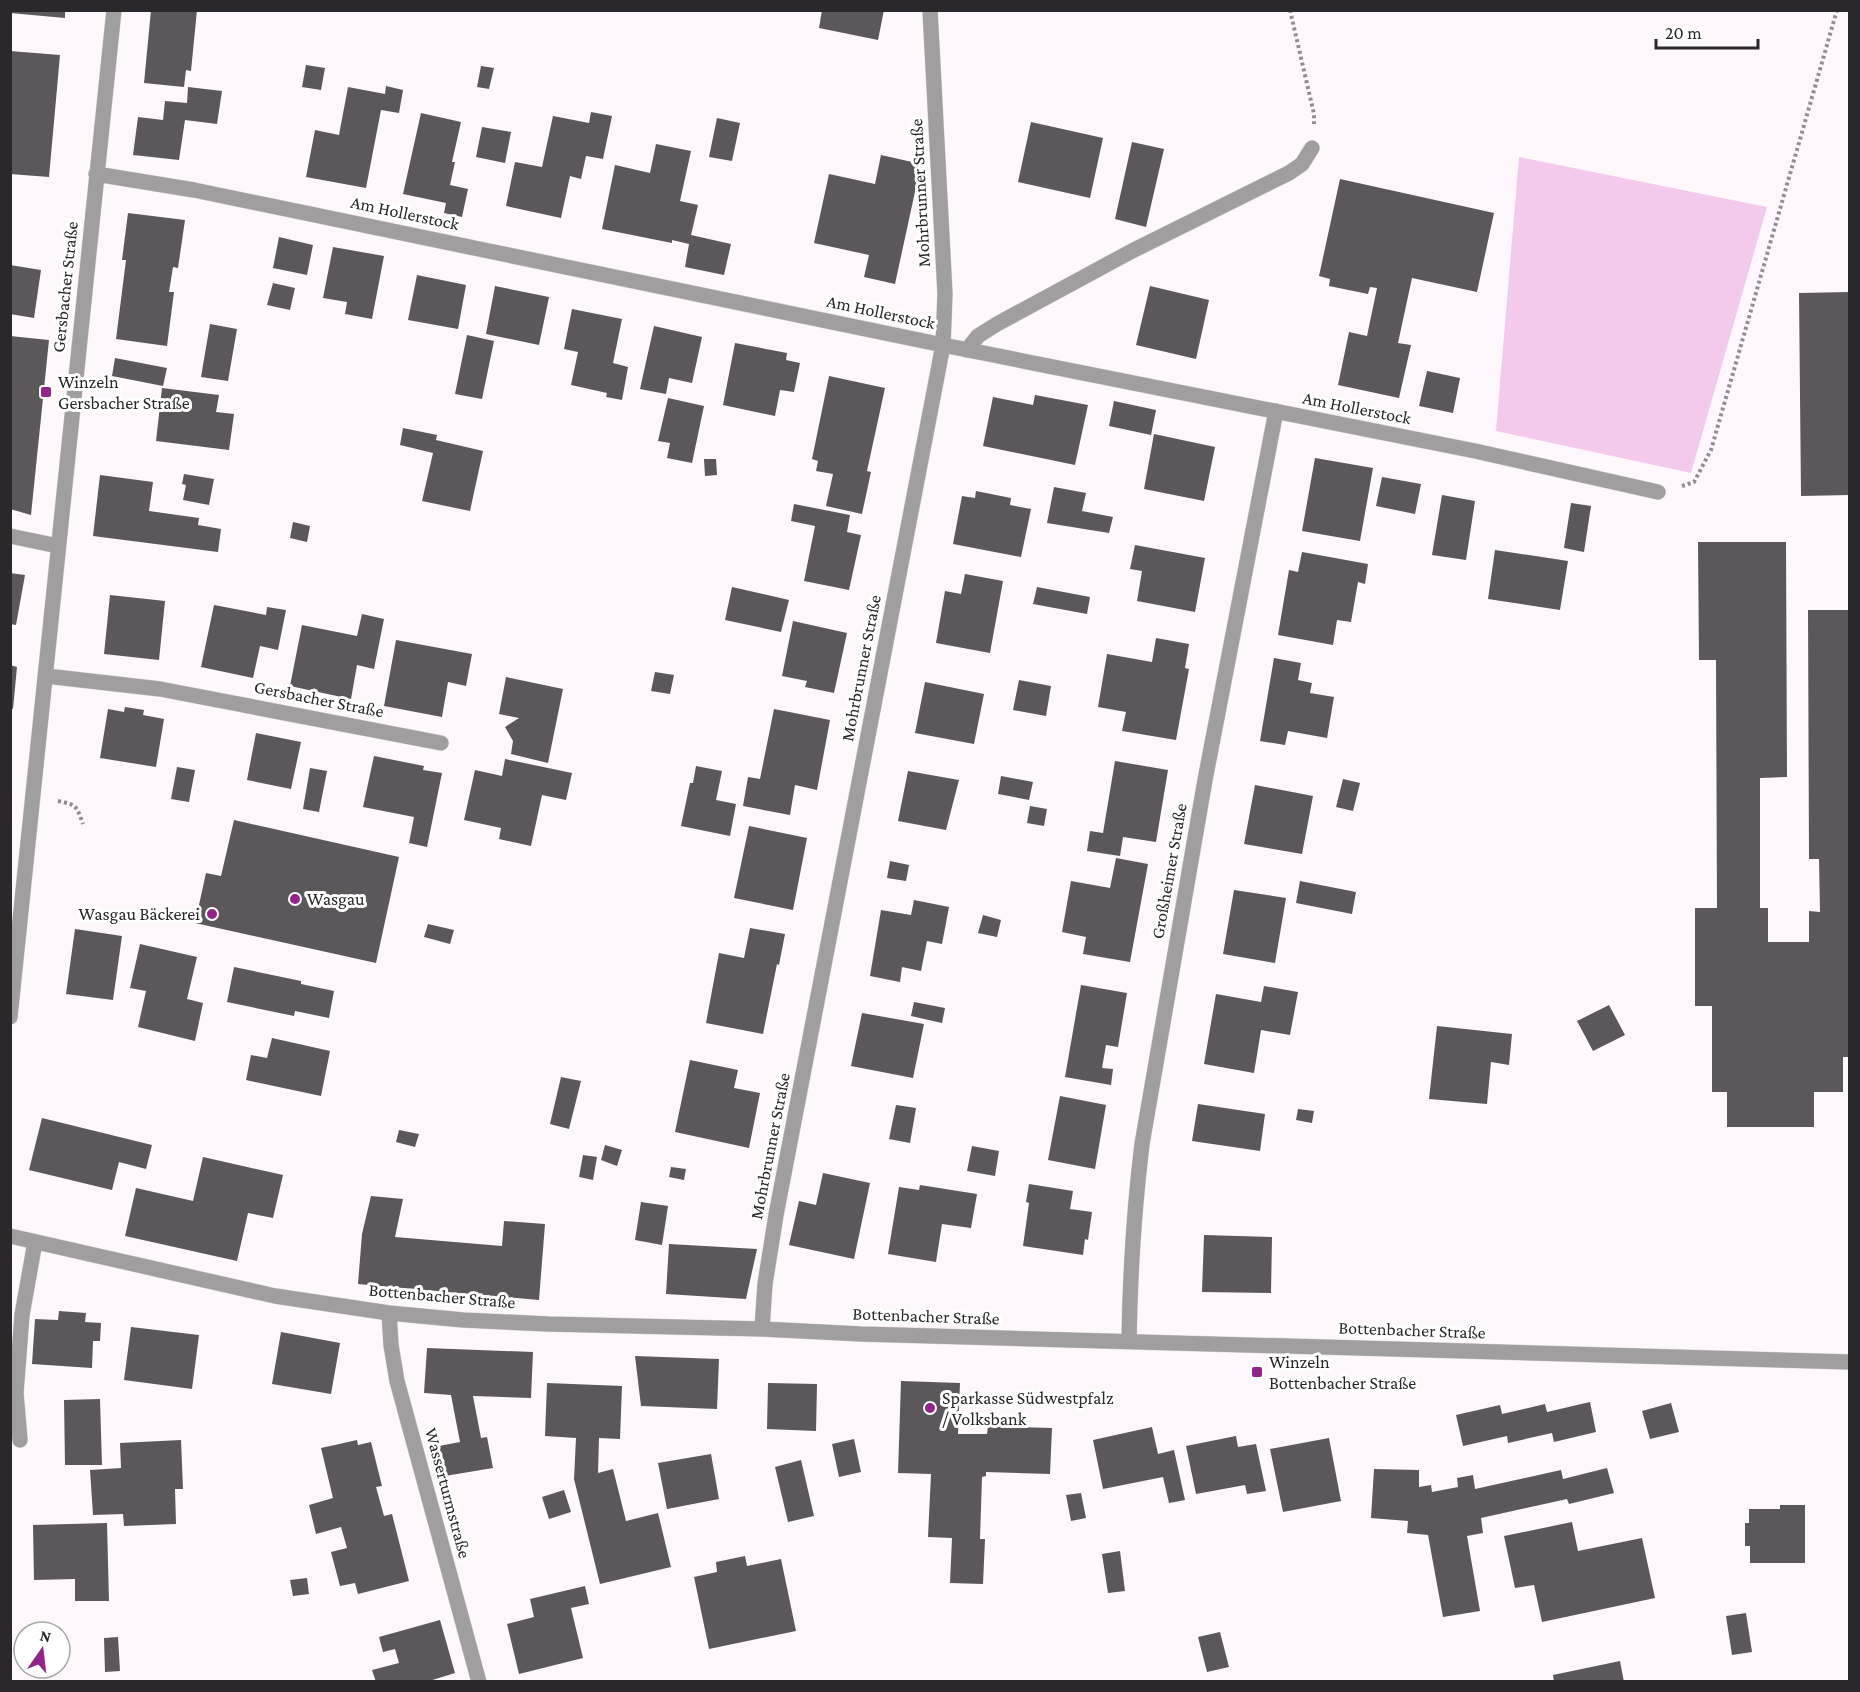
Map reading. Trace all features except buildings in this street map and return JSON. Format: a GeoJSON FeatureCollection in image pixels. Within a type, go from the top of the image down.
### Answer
{"type":"FeatureCollection","features":[{"type":"Feature","properties":{"kind":"street","name":"Gersbacher Straße"},"geometry":{"type":"LineString","coordinates":[[10,1017],[114,10]]}},
{"type":"Feature","properties":{"kind":"street","name":"Mohrbrunner Straße"},"geometry":{"type":"LineString","coordinates":[[762,1329],[765,1284],[776,1215],[943,345],[945,294],[930,10]]}},
{"type":"Feature","properties":{"kind":"street"},"geometry":{"type":"LineString","coordinates":[[967,350],[978,336],[1007,318],[1132,250],[1289,173],[1302,164],[1312,148]]}},
{"type":"Feature","properties":{"kind":"street","name":"Am Hollerstock"},"geometry":{"type":"LineString","coordinates":[[96,174],[194,190],[967,350],[1475,452],[1658,492]]}},
{"type":"Feature","properties":{"kind":"street","name":"Großheimer Straße"},"geometry":{"type":"LineString","coordinates":[[1130,1341],[1130,1272],[1134,1203],[1142,1144],[1205,780],[1276,411]]}},
{"type":"Feature","properties":{"kind":"street"},"geometry":{"type":"LineString","coordinates":[[10,536],[58,546]]}},
{"type":"Feature","properties":{"kind":"street","name":"Gersbacher Straße"},"geometry":{"type":"LineString","coordinates":[[46,676],[160,689],[441,742]]}},
{"type":"Feature","properties":{"kind":"street","name":"Bottenbacher Straße"},"geometry":{"type":"LineString","coordinates":[[10,1236],[275,1296],[389,1313],[463,1320],[861,1334],[1850,1362]]}},
{"type":"Feature","properties":{"kind":"street"},"geometry":{"type":"LineString","coordinates":[[20,1440],[16,1393],[22,1315],[35,1242]]}},
{"type":"Feature","properties":{"kind":"street","name":"Wasserturmstraße"},"geometry":{"type":"LineString","coordinates":[[389,1313],[397,1381],[479,1682]]}},
{"type":"Feature","properties":{"kind":"path"},"geometry":{"type":"LineString","coordinates":[[1290,10],[1314,114],[1312,148]]}},
{"type":"Feature","properties":{"kind":"path"},"geometry":{"type":"LineString","coordinates":[[1658,492],[1694,482],[1710,450],[1837,10]]}},
{"type":"Feature","properties":{"kind":"path"},"geometry":{"type":"LineString","coordinates":[[33,796],[74,804],[83,824]]}},
{"type":"Feature","properties":{"kind":"shaded area"},"geometry":{"type":"Polygon","coordinates":[[[1519,157],[1767,207],[1691,473],[1496,431],[1519,157]]]}},
{"type":"Feature","properties":{"kind":"place","name":"Winzeln Gersbacher Straße"},"geometry":{"type":"Point","coordinates":[46,392]}},
{"type":"Feature","properties":{"kind":"place","name":"Wasgau"},"geometry":{"type":"Point","coordinates":[295,899]}},
{"type":"Feature","properties":{"kind":"place","name":"Wasgau Bäckerei"},"geometry":{"type":"Point","coordinates":[212,914]}},
{"type":"Feature","properties":{"kind":"place","name":"Winzeln Bottenbacher Straße"},"geometry":{"type":"Point","coordinates":[1257,1372]}},
{"type":"Feature","properties":{"kind":"place","name":"Sparkasse Südwestpfalz / Volksbank"},"geometry":{"type":"Point","coordinates":[930,1408]}}]}
